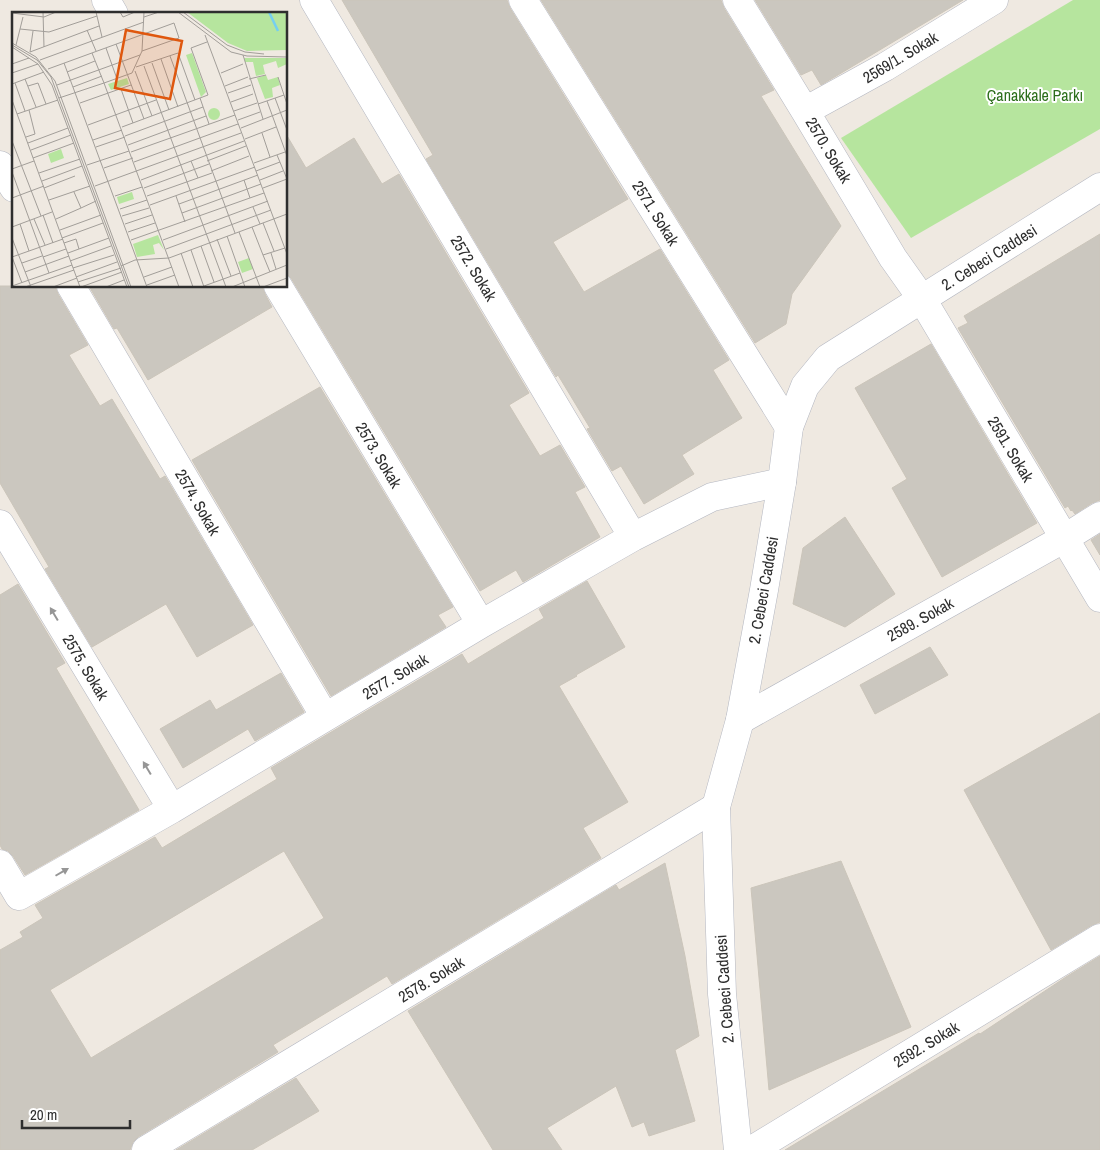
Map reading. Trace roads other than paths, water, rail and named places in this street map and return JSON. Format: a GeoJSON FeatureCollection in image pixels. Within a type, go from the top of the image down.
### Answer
{"type":"FeatureCollection","features":[{"type":"Feature","properties":{"kind":"street"},"geometry":{"type":"LineString","coordinates":[[106,0],[113,12]]}},
{"type":"Feature","properties":{"kind":"street","name":"2572. Sokak"},"geometry":{"type":"LineString","coordinates":[[314,0],[633,537]]}},
{"type":"Feature","properties":{"kind":"street","name":"2571. Sokak"},"geometry":{"type":"LineString","coordinates":[[523,0],[789,427]]}},
{"type":"Feature","properties":{"kind":"street","name":"2570. Sokak"},"geometry":{"type":"LineString","coordinates":[[737,0],[893,258],[922,299]]}},
{"type":"Feature","properties":{"kind":"street","name":"2569/1. Sokak"},"geometry":{"type":"LineString","coordinates":[[805,111],[885,67],[989,1]]}},
{"type":"Feature","properties":{"kind":"street"},"geometry":{"type":"LineString","coordinates":[[0,165],[12,185]]}},
{"type":"Feature","properties":{"kind":"street","name":"2. Cebeci Caddesi"},"geometry":{"type":"LineString","coordinates":[[738,1150],[722,994],[716,807],[740,720],[764,590],[789,427],[805,386],[828,358],[1100,187]]}},
{"type":"Feature","properties":{"kind":"street","name":"2574. Sokak"},"geometry":{"type":"LineString","coordinates":[[72,288],[325,717]]}},
{"type":"Feature","properties":{"kind":"street","name":"2573. Sokak"},"geometry":{"type":"LineString","coordinates":[[279,288],[481,624]]}},
{"type":"Feature","properties":{"kind":"street","name":"2591. Sokak"},"geometry":{"type":"LineString","coordinates":[[922,299],[1100,598]]}},
{"type":"Feature","properties":{"kind":"street","name":"2577. Sokak"},"geometry":{"type":"LineString","coordinates":[[0,864],[19,896],[172,809],[481,624],[633,537],[712,496],[782,482]]}},
{"type":"Feature","properties":{"kind":"street","name":"2589. Sokak"},"geometry":{"type":"LineString","coordinates":[[740,720],[1065,538],[1100,516]]}},
{"type":"Feature","properties":{"kind":"street","name":"2575. Sokak"},"geometry":{"type":"LineString","coordinates":[[0,524],[172,809]]}},
{"type":"Feature","properties":{"kind":"street","name":"2578. Sokak"},"geometry":{"type":"LineString","coordinates":[[146,1150],[716,807]]}},
{"type":"Feature","properties":{"kind":"street","name":"2592. Sokak"},"geometry":{"type":"LineString","coordinates":[[752,1150],[1100,938]]}},
{"type":"Feature","properties":{"kind":"park label","name":"Çanakkale Parkı"},"geometry":{"type":"Point","coordinates":[1035,95]}}]}
